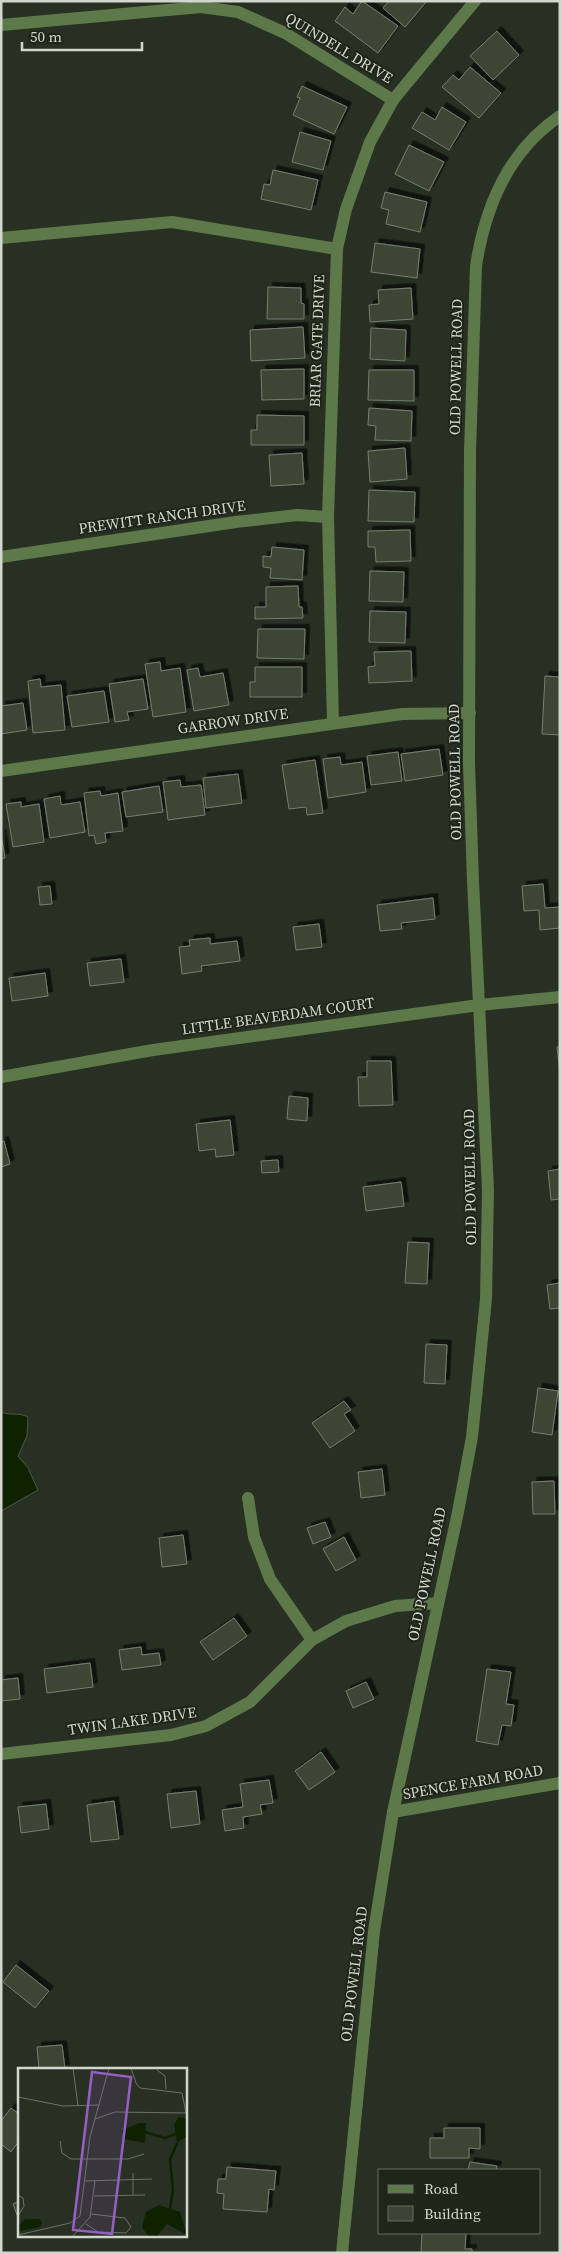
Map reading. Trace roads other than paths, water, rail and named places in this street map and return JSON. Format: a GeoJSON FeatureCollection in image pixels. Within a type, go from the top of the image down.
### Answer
{"type":"FeatureCollection","features":[{"type":"Feature","properties":{"kind":"street","name":"BRIAR GATE DRIVE"},"geometry":{"type":"LineString","coordinates":[[333,723],[328,516],[336,249],[346,208],[370,142],[393,100],[475,1]]}},
{"type":"Feature","properties":{"kind":"street","name":"QUINDELL DRIVE"},"geometry":{"type":"LineString","coordinates":[[1,25],[201,7],[238,12],[285,33],[393,100]]}},
{"type":"Feature","properties":{"kind":"street","name":"OLD POWELL ROAD"},"geometry":{"type":"LineString","coordinates":[[342,2253],[372,1950],[393,1812],[472,1436],[485,1308],[488,1190],[471,832],[470,714],[470,452],[473,308],[478,257],[489,209],[512,164],[534,136],[560,116]]}},
{"type":"Feature","properties":{"kind":"street"},"geometry":{"type":"LineString","coordinates":[[1,238],[172,222],[336,249]]}},
{"type":"Feature","properties":{"kind":"street","name":"PREWITT RANCH DRIVE"},"geometry":{"type":"LineString","coordinates":[[1,557],[236,522],[297,515],[328,516]]}},
{"type":"Feature","properties":{"kind":"street","name":"GARROW DRIVE"},"geometry":{"type":"LineString","coordinates":[[1,771],[402,714],[470,714]]}},
{"type":"Feature","properties":{"kind":"street","name":"LITTLE BEAVERDAM COURT"},"geometry":{"type":"LineString","coordinates":[[1,1077],[153,1050],[479,1005],[560,997]]}},
{"type":"Feature","properties":{"kind":"street"},"geometry":{"type":"LineString","coordinates":[[248,1498],[254,1537],[270,1579],[312,1640]]}},
{"type":"Feature","properties":{"kind":"street","name":"TWIN LAKE DRIVE"},"geometry":{"type":"LineString","coordinates":[[1,1754],[171,1735],[206,1726],[250,1702],[312,1640],[346,1621],[395,1606],[438,1603]]}},
{"type":"Feature","properties":{"kind":"street","name":"SPENCE FARM ROAD"},"geometry":{"type":"LineString","coordinates":[[393,1812],[560,1783]]}}]}
